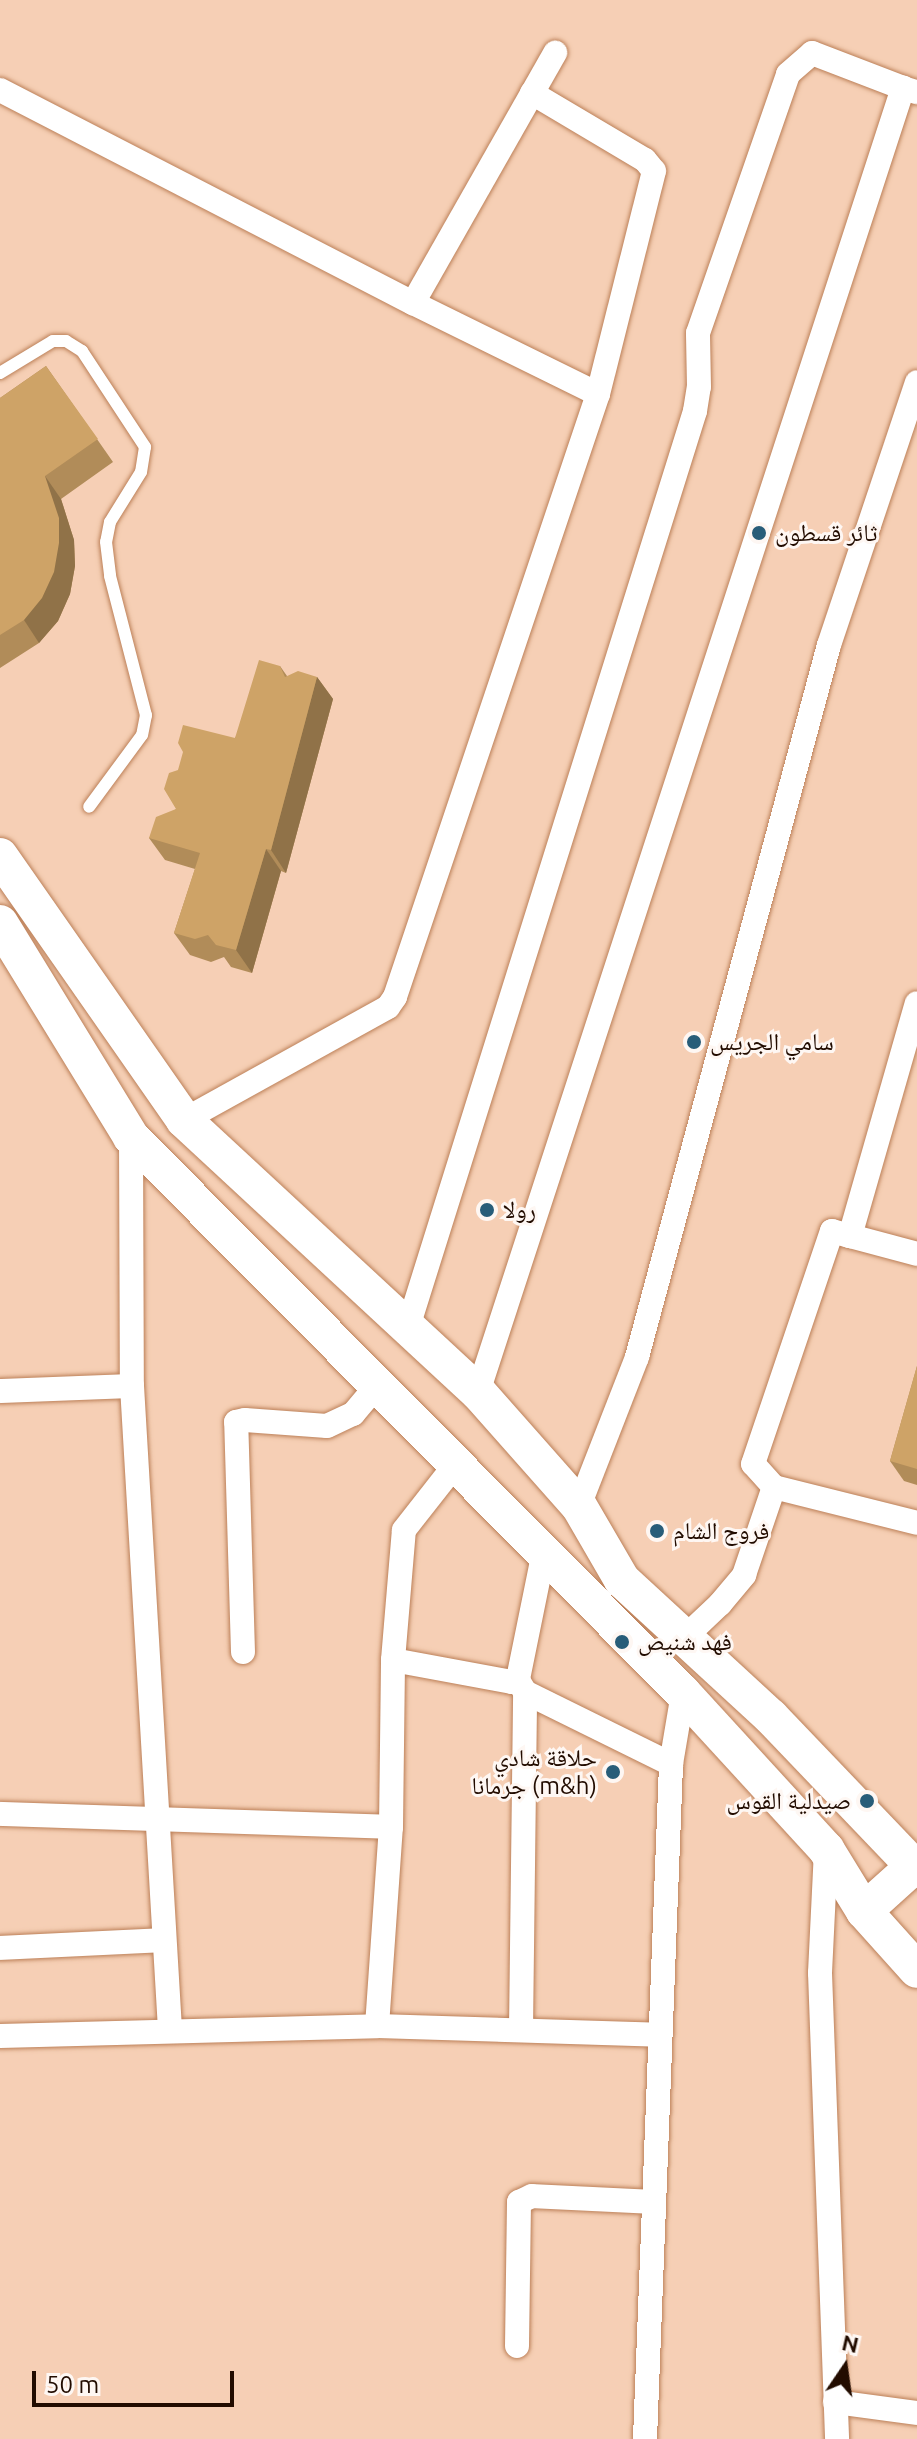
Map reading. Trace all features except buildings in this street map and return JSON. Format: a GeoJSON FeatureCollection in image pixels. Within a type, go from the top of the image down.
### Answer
{"type":"FeatureCollection","features":[{"type":"Feature","properties":{"kind":"main road"},"geometry":{"type":"LineString","coordinates":[[0,856],[184,1120],[478,1392],[579,1506],[622,1580],[771,1717],[916,1866],[864,1911]]}},
{"type":"Feature","properties":{"kind":"main road"},"geometry":{"type":"LineString","coordinates":[[0,923],[131,1137],[683,1693],[826,1849],[864,1911],[917,1970]]}},
{"type":"Feature","properties":{"kind":"main road"},"geometry":{"type":"LineString","coordinates":[[212,1218],[254,1186]]}},
{"type":"Feature","properties":{"kind":"street"},"geometry":{"type":"LineString","coordinates":[[413,303],[555,53]]}},
{"type":"Feature","properties":{"kind":"street"},"geometry":{"type":"LineString","coordinates":[[408,1327],[695,411],[699,387],[698,333],[788,74],[812,53],[910,90],[478,1392]]}},
{"type":"Feature","properties":{"kind":"street"},"geometry":{"type":"LineString","coordinates":[[0,90],[413,303],[598,394]]}},
{"type":"Feature","properties":{"kind":"street"},"geometry":{"type":"LineString","coordinates":[[184,1120],[378,1013],[395,997],[598,394],[654,171],[645,160],[532,93]]}},
{"type":"Feature","properties":{"kind":"street"},"geometry":{"type":"LineString","coordinates":[[579,1506],[637,1357],[829,645],[917,382]]}},
{"type":"Feature","properties":{"kind":"street"},"geometry":{"type":"LineString","coordinates":[[850,1236],[917,1003]]}},
{"type":"Feature","properties":{"kind":"street"},"geometry":{"type":"LineString","coordinates":[[131,1137],[132,1386],[170,2029]]}},
{"type":"Feature","properties":{"kind":"street"},"geometry":{"type":"LineString","coordinates":[[917,1254],[832,1231],[753,1464],[774,1487],[917,1523]]}},
{"type":"Feature","properties":{"kind":"street"},"geometry":{"type":"LineString","coordinates":[[0,1391],[132,1386]]}},
{"type":"Feature","properties":{"kind":"street"},"geometry":{"type":"LineString","coordinates":[[243,1652],[236,1422],[327,1426],[353,1414],[376,1387]]}},
{"type":"Feature","properties":{"kind":"street"},"geometry":{"type":"LineString","coordinates":[[377,2026],[391,1827],[393,1660],[404,1530],[455,1465]]}},
{"type":"Feature","properties":{"kind":"street"},"geometry":{"type":"LineString","coordinates":[[684,1638],[720,1604],[744,1575],[774,1487]]}},
{"type":"Feature","properties":{"kind":"street"},"geometry":{"type":"LineString","coordinates":[[521,2030],[521,1686],[544,1551]]}},
{"type":"Feature","properties":{"kind":"street"},"geometry":{"type":"LineString","coordinates":[[393,1660],[512,1682],[671,1764]]}},
{"type":"Feature","properties":{"kind":"street"},"geometry":{"type":"LineString","coordinates":[[645,2439],[671,1764],[683,1693]]}},
{"type":"Feature","properties":{"kind":"street"},"geometry":{"type":"LineString","coordinates":[[0,1814],[157,1822],[391,1827]]}},
{"type":"Feature","properties":{"kind":"street"},"geometry":{"type":"LineString","coordinates":[[826,1849],[820,1973],[837,2439]]}},
{"type":"Feature","properties":{"kind":"street"},"geometry":{"type":"LineString","coordinates":[[0,1948],[164,1940]]}},
{"type":"Feature","properties":{"kind":"street"},"geometry":{"type":"LineString","coordinates":[[0,2036],[170,2029],[377,2026],[659,2035]]}},
{"type":"Feature","properties":{"kind":"street"},"geometry":{"type":"LineString","coordinates":[[517,2346],[519,2202],[532,2196],[653,2202]]}},
{"type":"Feature","properties":{"kind":"street"},"geometry":{"type":"LineString","coordinates":[[835,2402],[917,2413]]}},
{"type":"Feature","properties":{"kind":"lane"},"geometry":{"type":"LineString","coordinates":[[0,373],[53,341],[66,341],[82,351],[145,447],[141,472],[110,522],[106,542],[110,576],[146,715],[142,735],[89,807]]}},
{"type":"Feature","properties":{"kind":"place","name":"ثائر قسطون"},"geometry":{"type":"Point","coordinates":[759,533]}},
{"type":"Feature","properties":{"kind":"place","name":"سامي الجريس"},"geometry":{"type":"Point","coordinates":[694,1042]}},
{"type":"Feature","properties":{"kind":"place","name":"رولا"},"geometry":{"type":"Point","coordinates":[487,1210]}},
{"type":"Feature","properties":{"kind":"place","name":"فروج الشام"},"geometry":{"type":"Point","coordinates":[657,1531]}},
{"type":"Feature","properties":{"kind":"place","name":"فهد شنيص"},"geometry":{"type":"Point","coordinates":[622,1642]}},
{"type":"Feature","properties":{"kind":"place","name":"حلاقة شادي جرمانا (m&h)"},"geometry":{"type":"Point","coordinates":[613,1772]}},
{"type":"Feature","properties":{"kind":"place","name":"صيدلية القوس"},"geometry":{"type":"Point","coordinates":[867,1801]}}]}
